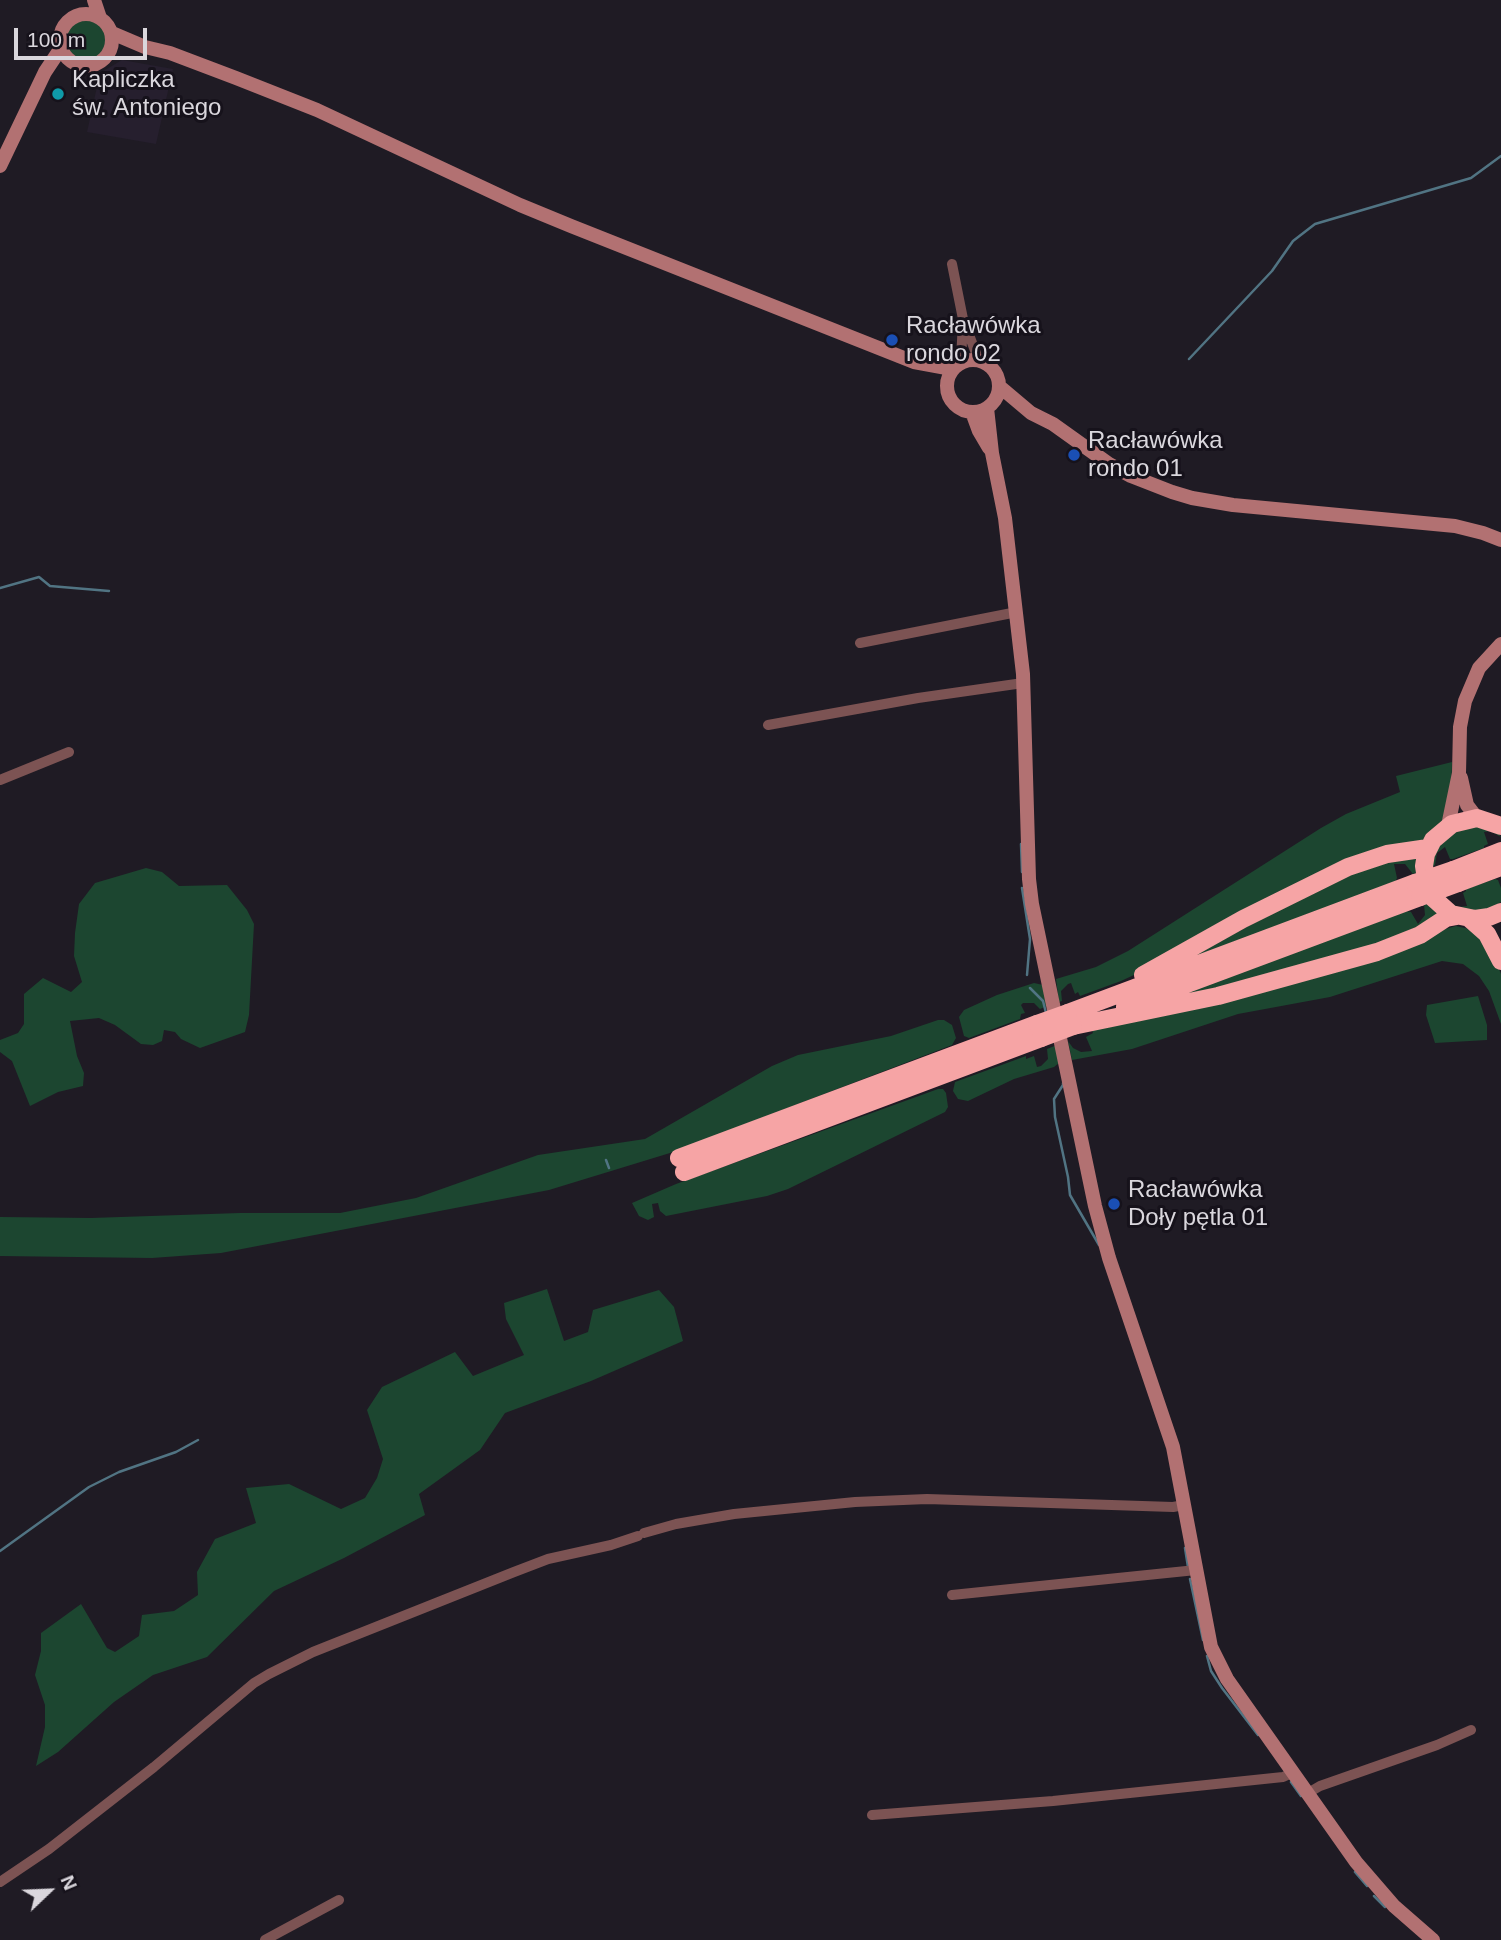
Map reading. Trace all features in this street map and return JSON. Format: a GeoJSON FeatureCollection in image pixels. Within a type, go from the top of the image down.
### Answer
{"type":"FeatureCollection","features":[{"type":"Feature","properties":{"kind":"highway"},"geometry":{"type":"LineString","coordinates":[[1492,821],[1464,819],[1448,826],[1428,848],[1424,866],[1427,885],[1436,902],[1487,934],[1501,961]]}},
{"type":"Feature","properties":{"kind":"highway"},"geometry":{"type":"LineString","coordinates":[[1070,1019],[1242,919],[1348,867],[1387,854],[1428,848]]}},
{"type":"Feature","properties":{"kind":"highway"},"geometry":{"type":"LineString","coordinates":[[682,1165],[1455,876],[1501,851]]}},
{"type":"Feature","properties":{"kind":"highway"},"geometry":{"type":"LineString","coordinates":[[1455,876],[1501,867]]}},
{"type":"Feature","properties":{"kind":"highway"},"geometry":{"type":"LineString","coordinates":[[1102,1000],[1418,890]]}},
{"type":"Feature","properties":{"kind":"highway"},"geometry":{"type":"LineString","coordinates":[[1070,1019],[1218,996],[1377,952],[1420,935],[1446,918],[1484,918],[1501,912]]}},
{"type":"Feature","properties":{"kind":"street"},"geometry":{"type":"LineString","coordinates":[[0,166],[45,72],[61,48],[61,32],[71,18],[72,0]]}},
{"type":"Feature","properties":{"kind":"street"},"geometry":{"type":"LineString","coordinates":[[61,48],[72,62],[86,67],[100,62],[110,51],[113,42],[111,33],[100,18],[94,0]]}},
{"type":"Feature","properties":{"kind":"street"},"geometry":{"type":"LineString","coordinates":[[71,18],[82,14],[100,18]]}},
{"type":"Feature","properties":{"kind":"street"},"geometry":{"type":"LineString","coordinates":[[111,33],[280,95],[375,136],[520,205],[914,362],[947,384],[951,400],[957,407],[1031,413]]}},
{"type":"Feature","properties":{"kind":"street"},"geometry":{"type":"LineString","coordinates":[[110,51],[145,47]]}},
{"type":"Feature","properties":{"kind":"street"},"geometry":{"type":"LineString","coordinates":[[41,84],[72,62]]}},
{"type":"Feature","properties":{"kind":"street"},"geometry":{"type":"LineString","coordinates":[[952,264],[963,319],[979,360],[992,368],[999,386],[996,397],[983,408],[979,431],[992,453],[1005,518],[1017,612],[1023,683],[1029,879],[1039,942],[1095,1206],[1109,1258],[1168,1427],[1208,1638],[1219,1667],[1356,1862],[1377,1888],[1433,1940]]}},
{"type":"Feature","properties":{"kind":"street"},"geometry":{"type":"LineString","coordinates":[[947,384],[957,366],[963,319]]}},
{"type":"Feature","properties":{"kind":"street"},"geometry":{"type":"LineString","coordinates":[[914,362],[957,366],[979,360]]}},
{"type":"Feature","properties":{"kind":"street"},"geometry":{"type":"LineString","coordinates":[[999,386],[1031,413],[1053,424],[1092,453],[1131,476],[1192,498],[1234,505],[1455,526],[1501,540]]}},
{"type":"Feature","properties":{"kind":"street"},"geometry":{"type":"LineString","coordinates":[[860,643],[1017,612]]}},
{"type":"Feature","properties":{"kind":"street"},"geometry":{"type":"LineString","coordinates":[[1448,826],[1459,773],[1460,727],[1465,701],[1479,668],[1501,643]]}},
{"type":"Feature","properties":{"kind":"street"},"geometry":{"type":"LineString","coordinates":[[768,725],[918,698],[1023,683]]}},
{"type":"Feature","properties":{"kind":"street"},"geometry":{"type":"LineString","coordinates":[[0,780],[69,752]]}},
{"type":"Feature","properties":{"kind":"street"},"geometry":{"type":"LineString","coordinates":[[1459,773],[1467,805],[1492,821]]}},
{"type":"Feature","properties":{"kind":"street"},"geometry":{"type":"LineString","coordinates":[[0,1882],[49,1849],[154,1767],[254,1683],[313,1652],[548,1559],[611,1545],[676,1524],[734,1514],[855,1502],[927,1499],[1173,1507],[1184,1505]]}},
{"type":"Feature","properties":{"kind":"street"},"geometry":{"type":"LineString","coordinates":[[952,1595],[1196,1570]]}},
{"type":"Feature","properties":{"kind":"street"},"geometry":{"type":"LineString","coordinates":[[1308,1793],[1320,1786],[1437,1745],[1471,1730]]}},
{"type":"Feature","properties":{"kind":"street"},"geometry":{"type":"LineString","coordinates":[[872,1815],[1067,1800],[1283,1777],[1292,1773]]}},
{"type":"Feature","properties":{"kind":"street"},"geometry":{"type":"LineString","coordinates":[[265,1940],[340,1900]]}},
{"type":"Feature","properties":{"kind":"shaded area"},"geometry":{"type":"Polygon","coordinates":[[[122,60],[173,69],[156,144],[87,132],[100,73],[122,60]]]}},
{"type":"Feature","properties":{"kind":"green space"},"geometry":{"type":"Polygon","coordinates":[[[86,20],[94,21],[100,26],[105,32],[105,48],[100,54],[94,59],[86,60],[78,59],[72,54],[67,48],[66,40],[67,32],[72,26],[78,21],[86,20]]]}},
{"type":"Feature","properties":{"kind":"green space"},"geometry":{"type":"Polygon","coordinates":[[[1452,762],[1451,801],[1444,820],[1421,842],[1121,981],[1080,996],[1078,992],[1075,994],[1071,983],[1068,984],[1061,991],[1062,1001],[1059,1002],[1056,979],[1096,967],[1128,951],[1321,828],[1346,814],[1400,792],[1396,776],[1452,762]]]}},
{"type":"Feature","properties":{"kind":"green space"},"geometry":{"type":"Polygon","coordinates":[[[1475,825],[1497,831],[1501,837],[1490,831],[1484,832],[1488,844],[1484,848],[1453,859],[1450,859],[1445,847],[1437,853],[1435,865],[1432,867],[1436,850],[1449,835],[1475,825]]]}},
{"type":"Feature","properties":{"kind":"green space"},"geometry":{"type":"Polygon","coordinates":[[[1417,856],[1418,872],[1413,874],[1405,864],[1394,864],[1397,878],[1395,882],[1177,964],[1360,867],[1417,856]]]}},
{"type":"Feature","properties":{"kind":"green space"},"geometry":{"type":"Polygon","coordinates":[[[146,868],[162,872],[179,886],[227,885],[247,910],[254,924],[249,1015],[245,1032],[200,1048],[181,1039],[175,1032],[164,1030],[162,1041],[153,1045],[141,1044],[115,1025],[99,1018],[70,1021],[77,1056],[84,1073],[83,1086],[58,1092],[30,1106],[12,1061],[0,1052],[0,1040],[18,1033],[24,1024],[24,994],[43,978],[71,992],[82,982],[74,956],[75,933],[79,904],[95,883],[146,868]]]}},
{"type":"Feature","properties":{"kind":"green space"},"geometry":{"type":"Polygon","coordinates":[[[1495,879],[1501,888],[1501,902],[1487,910],[1475,912],[1460,909],[1443,898],[1446,897],[1458,907],[1467,906],[1463,893],[1466,889],[1495,879]]]}},
{"type":"Feature","properties":{"kind":"green space"},"geometry":{"type":"Polygon","coordinates":[[[1430,903],[1440,915],[1438,917],[1364,951],[1167,1000],[1406,911],[1411,912],[1418,924],[1425,915],[1424,905],[1430,903]]]}},
{"type":"Feature","properties":{"kind":"green space"},"geometry":{"type":"Polygon","coordinates":[[[1456,926],[1474,930],[1494,956],[1501,974],[1501,1024],[1489,991],[1479,976],[1463,964],[1442,961],[1330,997],[1238,1014],[1132,1049],[1072,1060],[1068,1041],[1073,1048],[1081,1052],[1092,1051],[1086,1037],[1093,1033],[1092,1030],[1456,926]]]}},
{"type":"Feature","properties":{"kind":"green space"},"geometry":{"type":"Polygon","coordinates":[[[1034,983],[1043,985],[1049,1005],[1040,1009],[1034,1003],[1023,1003],[1021,1005],[1025,1013],[1021,1014],[1020,1019],[969,1038],[964,1036],[959,1017],[964,1010],[997,995],[1034,983]]]}},
{"type":"Feature","properties":{"kind":"green space"},"geometry":{"type":"Polygon","coordinates":[[[1478,996],[1487,1025],[1487,1040],[1435,1043],[1426,1015],[1427,1005],[1478,996]]]}},
{"type":"Feature","properties":{"kind":"green space"},"geometry":{"type":"Polygon","coordinates":[[[938,1020],[952,1025],[956,1038],[952,1045],[670,1153],[549,1190],[221,1253],[152,1258],[0,1256],[0,1217],[340,1213],[416,1198],[538,1155],[645,1139],[772,1066],[798,1055],[891,1036],[938,1020]]]}},
{"type":"Feature","properties":{"kind":"green space"},"geometry":{"type":"Polygon","coordinates":[[[1057,1045],[1059,1063],[1054,1067],[1014,1079],[968,1101],[958,1099],[953,1091],[955,1082],[1026,1056],[1026,1059],[1034,1056],[1037,1067],[1041,1066],[1048,1059],[1047,1049],[1057,1045]]]}},
{"type":"Feature","properties":{"kind":"green space"},"geometry":{"type":"Polygon","coordinates":[[[943,1089],[946,1093],[948,1107],[945,1112],[788,1189],[767,1196],[666,1216],[660,1211],[658,1203],[652,1204],[654,1217],[648,1220],[639,1216],[632,1203],[676,1184],[943,1089]]]}},
{"type":"Feature","properties":{"kind":"green space"},"geometry":{"type":"Polygon","coordinates":[[[547,1289],[564,1341],[588,1332],[593,1310],[659,1290],[674,1307],[683,1341],[591,1381],[505,1413],[480,1450],[419,1494],[425,1515],[274,1591],[207,1657],[153,1675],[114,1702],[58,1752],[36,1766],[45,1727],[45,1705],[35,1675],[41,1651],[41,1633],[81,1604],[107,1648],[115,1652],[139,1636],[142,1615],[174,1611],[198,1595],[197,1572],[215,1539],[256,1523],[246,1488],[289,1484],[341,1509],[365,1498],[377,1478],[383,1459],[367,1410],[382,1387],[455,1352],[473,1376],[524,1355],[506,1319],[504,1303],[547,1289]]]}},
{"type":"Feature","properties":{"kind":"waterway"},"geometry":{"type":"LineString","coordinates":[[1189,359],[1272,271],[1293,241],[1315,224],[1471,178],[1501,156]]}},
{"type":"Feature","properties":{"kind":"waterway"},"geometry":{"type":"LineString","coordinates":[[0,588],[39,577],[50,586],[109,591]]}},
{"type":"Feature","properties":{"kind":"waterway"},"geometry":{"type":"LineString","coordinates":[[1021,844],[1022,872]]}},
{"type":"Feature","properties":{"kind":"waterway"},"geometry":{"type":"LineString","coordinates":[[1022,888],[1030,939],[1027,975]]}},
{"type":"Feature","properties":{"kind":"waterway"},"geometry":{"type":"LineString","coordinates":[[1030,988],[1043,1001],[1046,1013]]}},
{"type":"Feature","properties":{"kind":"waterway"},"geometry":{"type":"LineString","coordinates":[[1063,1083],[1054,1099],[1055,1117],[1070,1195],[1099,1245]]}},
{"type":"Feature","properties":{"kind":"waterway"},"geometry":{"type":"LineString","coordinates":[[606,1160],[609,1168]]}},
{"type":"Feature","properties":{"kind":"waterway"},"geometry":{"type":"LineString","coordinates":[[0,1551],[89,1487],[119,1472],[176,1452],[198,1440]]}},
{"type":"Feature","properties":{"kind":"waterway"},"geometry":{"type":"LineString","coordinates":[[1185,1548],[1188,1567]]}},
{"type":"Feature","properties":{"kind":"waterway"},"geometry":{"type":"LineString","coordinates":[[1190,1579],[1203,1640]]}},
{"type":"Feature","properties":{"kind":"waterway"},"geometry":{"type":"LineString","coordinates":[[1207,1656],[1211,1671],[1258,1735]]}},
{"type":"Feature","properties":{"kind":"waterway"},"geometry":{"type":"LineString","coordinates":[[1291,1782],[1301,1796]]}},
{"type":"Feature","properties":{"kind":"waterway"},"geometry":{"type":"LineString","coordinates":[[1355,1872],[1367,1886]]}},
{"type":"Feature","properties":{"kind":"waterway"},"geometry":{"type":"LineString","coordinates":[[1374,1896],[1385,1907]]}},
{"type":"Feature","properties":{"kind":"place","name":"Kapliczka św. Antoniego"},"geometry":{"type":"Point","coordinates":[58,94]}},
{"type":"Feature","properties":{"kind":"place","name":"Racławówka rondo 02"},"geometry":{"type":"Point","coordinates":[892,340]}},
{"type":"Feature","properties":{"kind":"place","name":"Racławówka rondo 01"},"geometry":{"type":"Point","coordinates":[1074,455]}},
{"type":"Feature","properties":{"kind":"place","name":"Racławówka Doły pętla 01"},"geometry":{"type":"Point","coordinates":[1114,1204]}}]}
